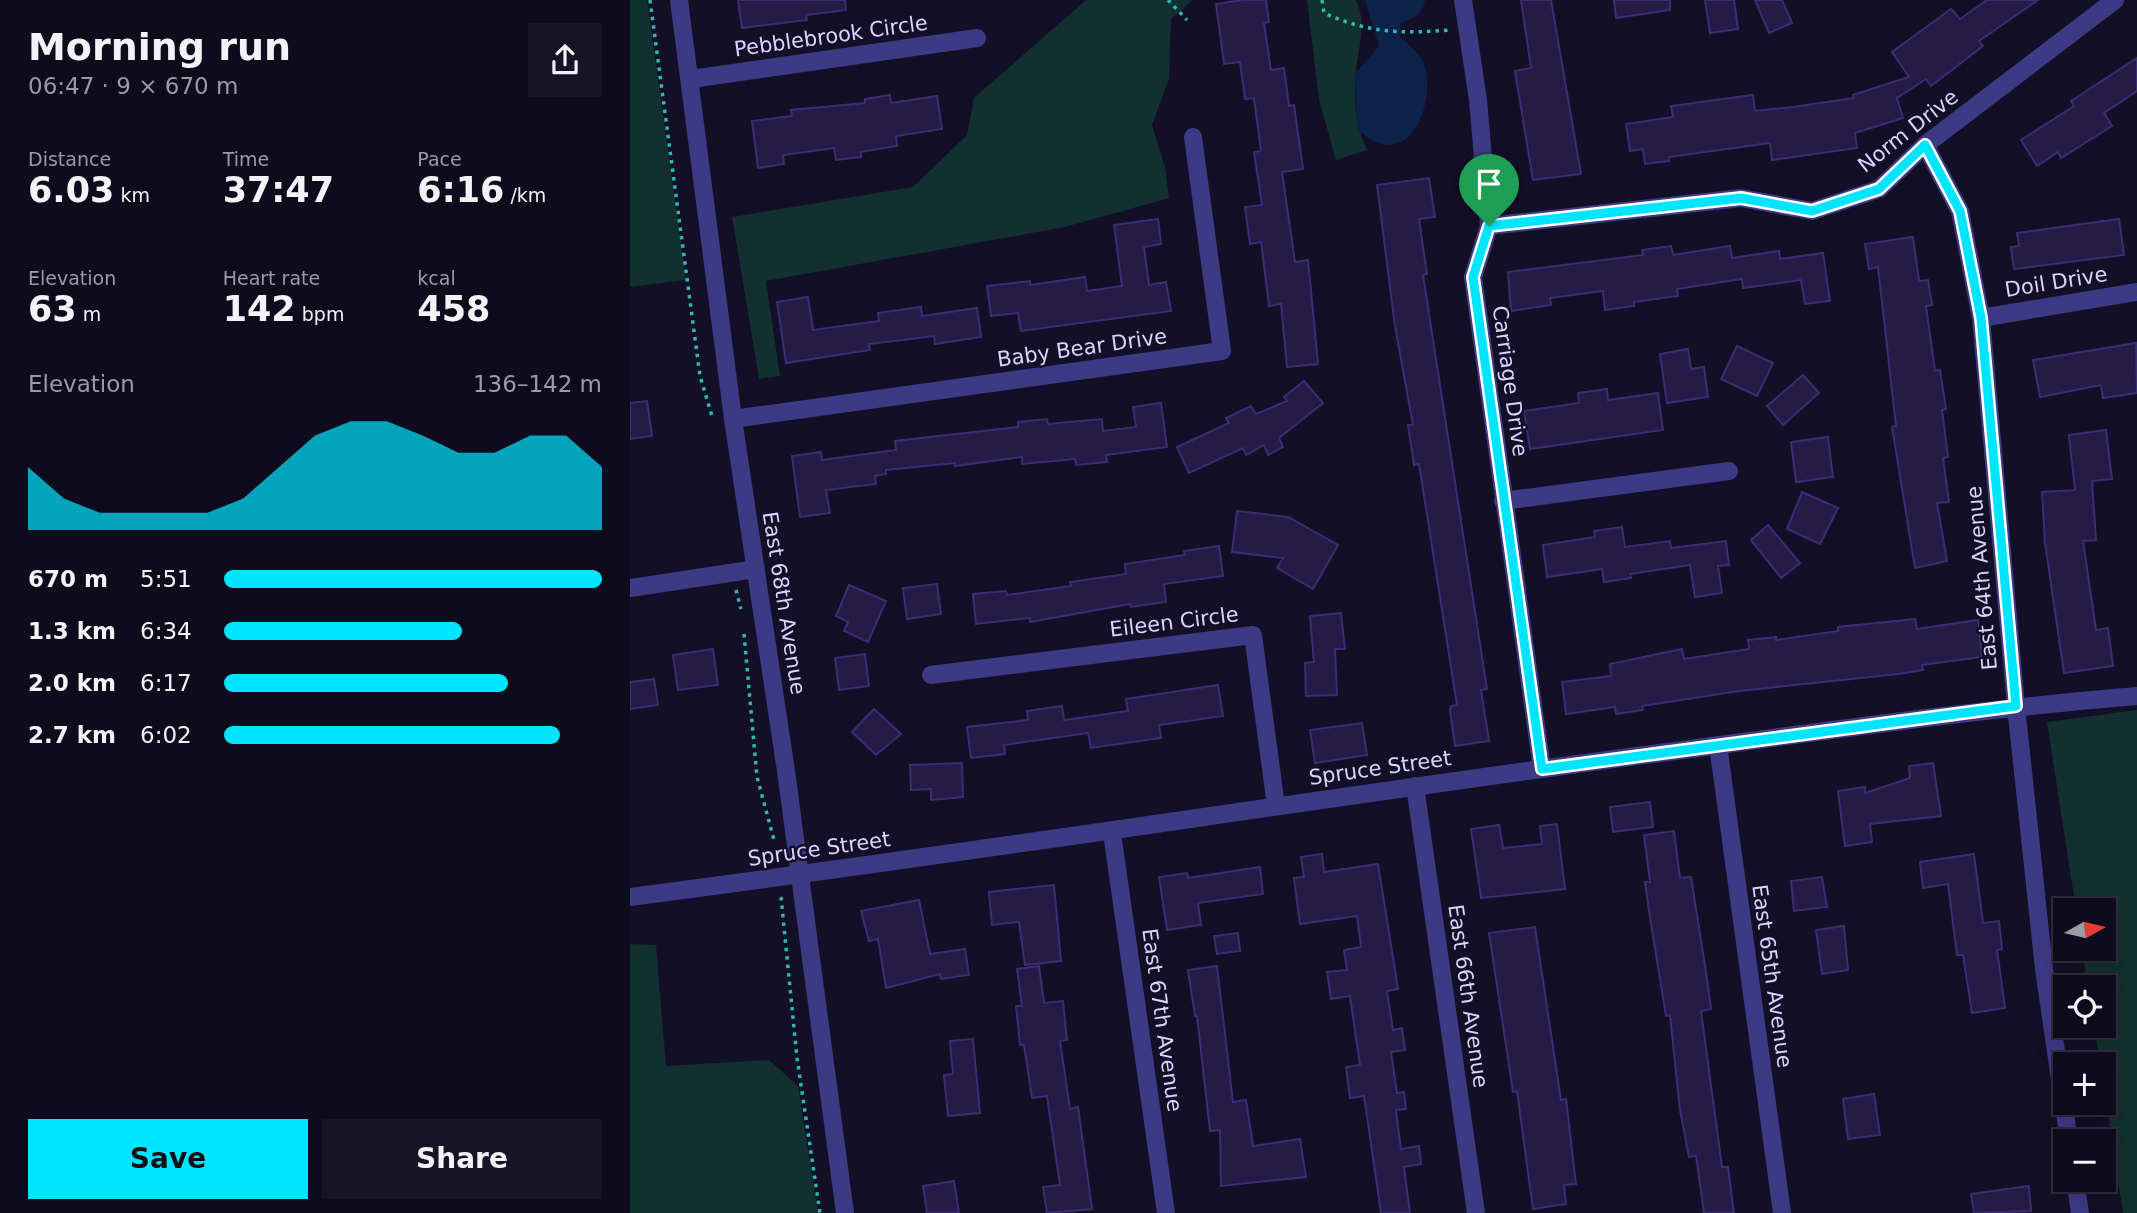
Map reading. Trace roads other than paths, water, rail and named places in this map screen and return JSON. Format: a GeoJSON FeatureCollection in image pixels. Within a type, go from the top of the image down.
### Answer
{"type":"FeatureCollection","features":[{"type":"Feature","properties":{"kind":"street","name":"East 68th Avenue"},"geometry":{"type":"LineString","coordinates":[[679,0],[733,419],[845,1213]]}},
{"type":"Feature","properties":{"kind":"street","name":"Carriage Drive"},"geometry":{"type":"LineString","coordinates":[[1463,0],[1478,100],[1489,226],[1473,277],[1542,769]]}},
{"type":"Feature","properties":{"kind":"street","name":"Norm Drive"},"geometry":{"type":"LineString","coordinates":[[1489,226],[1741,198],[1812,211],[1879,189],[1925,145],[2115,0]]}},
{"type":"Feature","properties":{"kind":"street","name":"Pebblebrook Circle"},"geometry":{"type":"LineString","coordinates":[[691,79],[977,38]]}},
{"type":"Feature","properties":{"kind":"street","name":"Baby Bear Drive"},"geometry":{"type":"LineString","coordinates":[[733,419],[1222,351],[1193,137]]}},
{"type":"Feature","properties":{"kind":"street","name":"East 64th Avenue"},"geometry":{"type":"LineString","coordinates":[[1925,145],[1960,211],[1981,318],[2016,706],[2044,969],[2067,1129]]}},
{"type":"Feature","properties":{"kind":"street","name":"Doil Drive"},"geometry":{"type":"LineString","coordinates":[[1981,318],[2137,292]]}},
{"type":"Feature","properties":{"kind":"street"},"geometry":{"type":"LineString","coordinates":[[1503,501],[1728,471]]}},
{"type":"Feature","properties":{"kind":"street"},"geometry":{"type":"LineString","coordinates":[[630,588],[756,569]]}},
{"type":"Feature","properties":{"kind":"street","name":"Eileen Circle"},"geometry":{"type":"LineString","coordinates":[[931,675],[1253,635],[1276,806]]}},
{"type":"Feature","properties":{"kind":"street","name":"Spruce Street"},"geometry":{"type":"LineString","coordinates":[[630,897],[1112,833],[1276,806],[1718,745],[2016,706],[2137,696]]}},
{"type":"Feature","properties":{"kind":"street","name":"East 65th Avenue"},"geometry":{"type":"LineString","coordinates":[[1718,745],[1782,1213]]}},
{"type":"Feature","properties":{"kind":"street","name":"East 66th Avenue"},"geometry":{"type":"LineString","coordinates":[[1415,786],[1476,1213]]}},
{"type":"Feature","properties":{"kind":"street","name":"East 67th Avenue"},"geometry":{"type":"LineString","coordinates":[[1112,833],[1166,1213]]}},
{"type":"Feature","properties":{"kind":"street"},"geometry":{"type":"LineString","coordinates":[[2077,1192],[2080,1213]]}},
{"type":"Feature","properties":{"kind":"water"},"geometry":{"type":"Polygon","coordinates":[[[1365,0],[1425,0],[1420,13],[1400,24],[1400,37],[1418,53],[1425,68],[1427,82],[1423,114],[1407,138],[1395,144],[1378,143],[1357,130],[1355,74],[1379,46],[1365,0]]]}}]}
